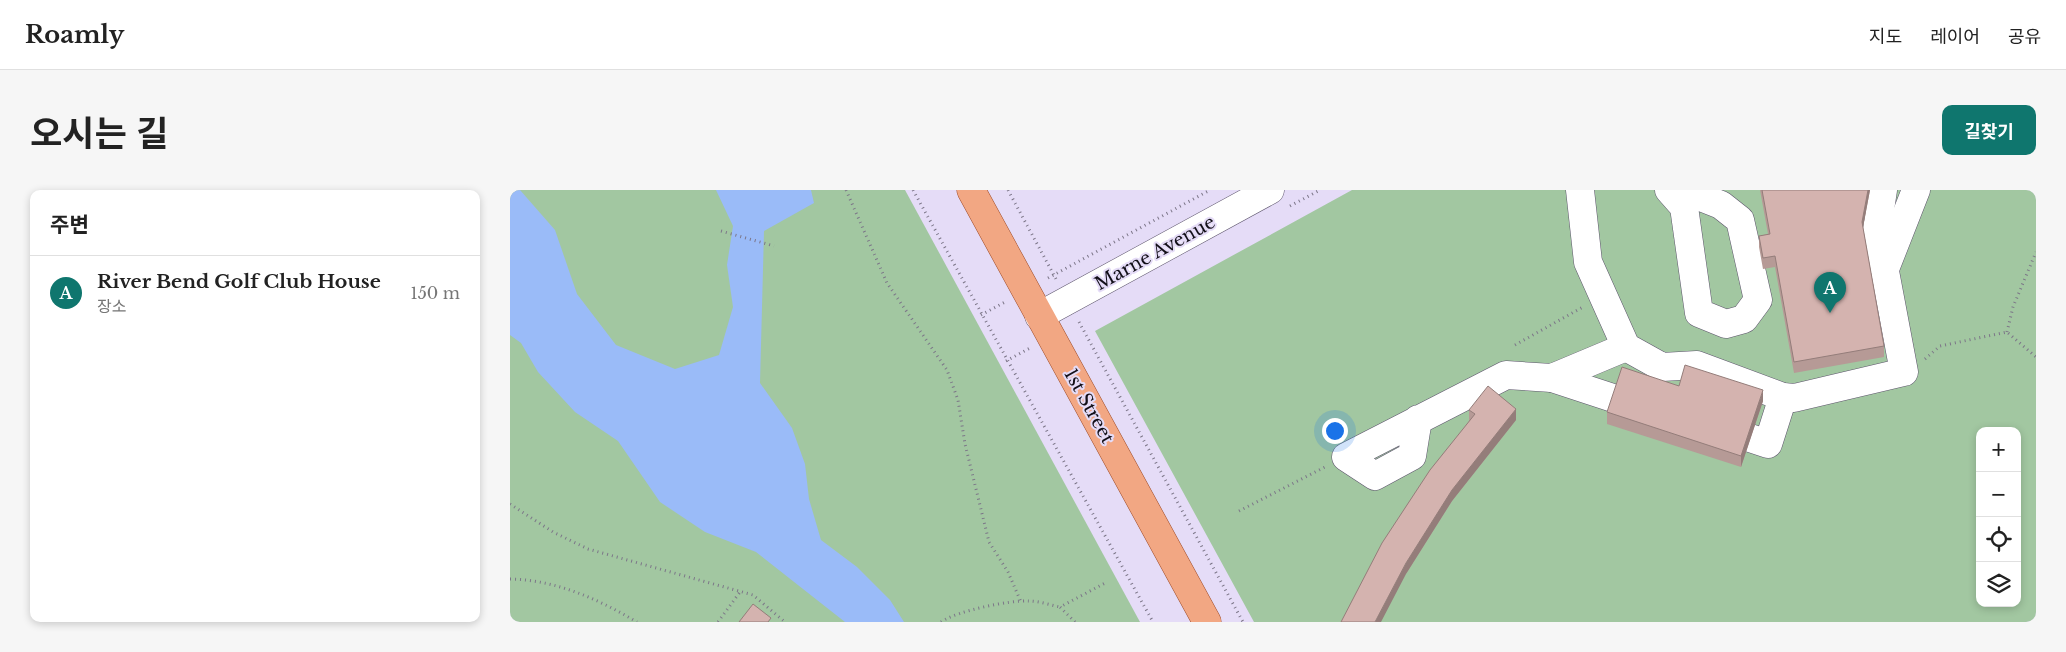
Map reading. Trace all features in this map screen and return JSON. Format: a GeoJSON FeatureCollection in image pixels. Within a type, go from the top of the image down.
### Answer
{"type":"FeatureCollection","features":[{"type":"Feature","properties":{"kind":"main road","name":"1st Street"},"geometry":{"type":"LineString","coordinates":[[971,190],[1208,622]]}},
{"type":"Feature","properties":{"kind":"street","name":"Marne Avenue"},"geometry":{"type":"LineString","coordinates":[[1040,316],[1270,190]]}},
{"type":"Feature","properties":{"kind":"street"},"geometry":{"type":"LineString","coordinates":[[1580,190],[1588,262],[1626,347],[1662,367],[1697,366],[1783,397],[1794,398],[1904,372],[1877,229],[1883,190]]}},
{"type":"Feature","properties":{"kind":"street"},"geometry":{"type":"LineString","coordinates":[[1669,190],[1684,207],[1699,313],[1726,324],[1744,320],[1758,300],[1740,220],[1721,205],[1683,190]]}},
{"type":"Feature","properties":{"kind":"street"},"geometry":{"type":"LineString","coordinates":[[1884,269],[1916,190]]}},
{"type":"Feature","properties":{"kind":"street"},"geometry":{"type":"LineString","coordinates":[[1552,378],[1626,347]]}},
{"type":"Feature","properties":{"kind":"street"},"geometry":{"type":"LineString","coordinates":[[1346,457],[1375,476],[1412,456],[1418,420],[1506,375],[1552,378],[1616,399]]}},
{"type":"Feature","properties":{"kind":"street"},"geometry":{"type":"LineString","coordinates":[[1750,438],[1768,444],[1783,397]]}},
{"type":"Feature","properties":{"kind":"path"},"geometry":{"type":"LineString","coordinates":[[846,190],[887,283],[947,370],[958,400],[965,444],[988,542],[1008,572],[1021,602]]}},
{"type":"Feature","properties":{"kind":"path"},"geometry":{"type":"LineString","coordinates":[[913,190],[1153,622]]}},
{"type":"Feature","properties":{"kind":"path"},"geometry":{"type":"LineString","coordinates":[[1008,190],[1243,622]]}},
{"type":"Feature","properties":{"kind":"path"},"geometry":{"type":"LineString","coordinates":[[981,315],[1210,190]]}},
{"type":"Feature","properties":{"kind":"path"},"geometry":{"type":"LineString","coordinates":[[721,230],[774,246]]}},
{"type":"Feature","properties":{"kind":"path"},"geometry":{"type":"LineString","coordinates":[[2007,332],[2013,307],[2036,252]]}},
{"type":"Feature","properties":{"kind":"path"},"geometry":{"type":"LineString","coordinates":[[1515,345],[1603,297]]}},
{"type":"Feature","properties":{"kind":"path"},"geometry":{"type":"LineString","coordinates":[[2007,332],[2036,358]]}},
{"type":"Feature","properties":{"kind":"path"},"geometry":{"type":"LineString","coordinates":[[1904,372],[1919,364],[1940,346],[2007,332]]}},
{"type":"Feature","properties":{"kind":"path"},"geometry":{"type":"LineString","coordinates":[[1240,511],[1346,457]]}},
{"type":"Feature","properties":{"kind":"path"},"geometry":{"type":"LineString","coordinates":[[510,504],[553,532],[588,549],[753,595],[786,622]]}},
{"type":"Feature","properties":{"kind":"path"},"geometry":{"type":"LineString","coordinates":[[510,579],[530,579],[571,590],[604,602],[637,622]]}},
{"type":"Feature","properties":{"kind":"path"},"geometry":{"type":"LineString","coordinates":[[1060,607],[1107,582]]}},
{"type":"Feature","properties":{"kind":"path"},"geometry":{"type":"LineString","coordinates":[[718,622],[740,592]]}},
{"type":"Feature","properties":{"kind":"path"},"geometry":{"type":"LineString","coordinates":[[941,622],[947,618],[982,608],[1029,601],[1060,607],[1075,622]]}},
{"type":"Feature","properties":{"kind":"green space"},"geometry":{"type":"Polygon","coordinates":[[[510,190],[905,190],[1140,622],[510,622],[510,190]]]}},
{"type":"Feature","properties":{"kind":"green space"},"geometry":{"type":"Polygon","coordinates":[[[1352,190],[2036,190],[2036,622],[1254,622],[1095,331],[1352,190]]]}},
{"type":"Feature","properties":{"kind":"water"},"geometry":{"type":"Polygon","coordinates":[[[510,190],[520,190],[555,230],[577,294],[616,345],[675,369],[719,355],[733,307],[727,265],[733,226],[716,190],[811,190],[814,203],[764,231],[760,383],[792,428],[805,464],[809,499],[821,540],[857,567],[890,600],[904,622],[845,622],[756,552],[705,532],[660,502],[618,441],[575,412],[538,372],[521,343],[510,335],[510,190]]]}},
{"type":"Feature","properties":{"kind":"building"},"geometry":{"type":"Polygon","coordinates":[[[1762,190],[1868,190],[1862,222],[1884,346],[1794,362],[1775,256],[1763,258],[1759,236],[1770,234],[1762,190]]]}},
{"type":"Feature","properties":{"kind":"building"},"geometry":{"type":"Polygon","coordinates":[[[1685,365],[1763,390],[1741,456],[1607,412],[1622,367],[1679,386],[1685,365]]]}},
{"type":"Feature","properties":{"kind":"building"},"geometry":{"type":"Polygon","coordinates":[[[1488,386],[1516,409],[1452,490],[1406,563],[1375,622],[1341,622],[1382,543],[1430,470],[1475,414],[1469,410],[1488,386]]]}},
{"type":"Feature","properties":{"kind":"building"},"geometry":{"type":"Polygon","coordinates":[[[753,604],[771,618],[768,622],[739,622],[753,604]]]}},
{"type":"Feature","properties":{"kind":"place","name":"River Bend Golf Club House"},"geometry":{"type":"Point","coordinates":[1830,313]}}]}
